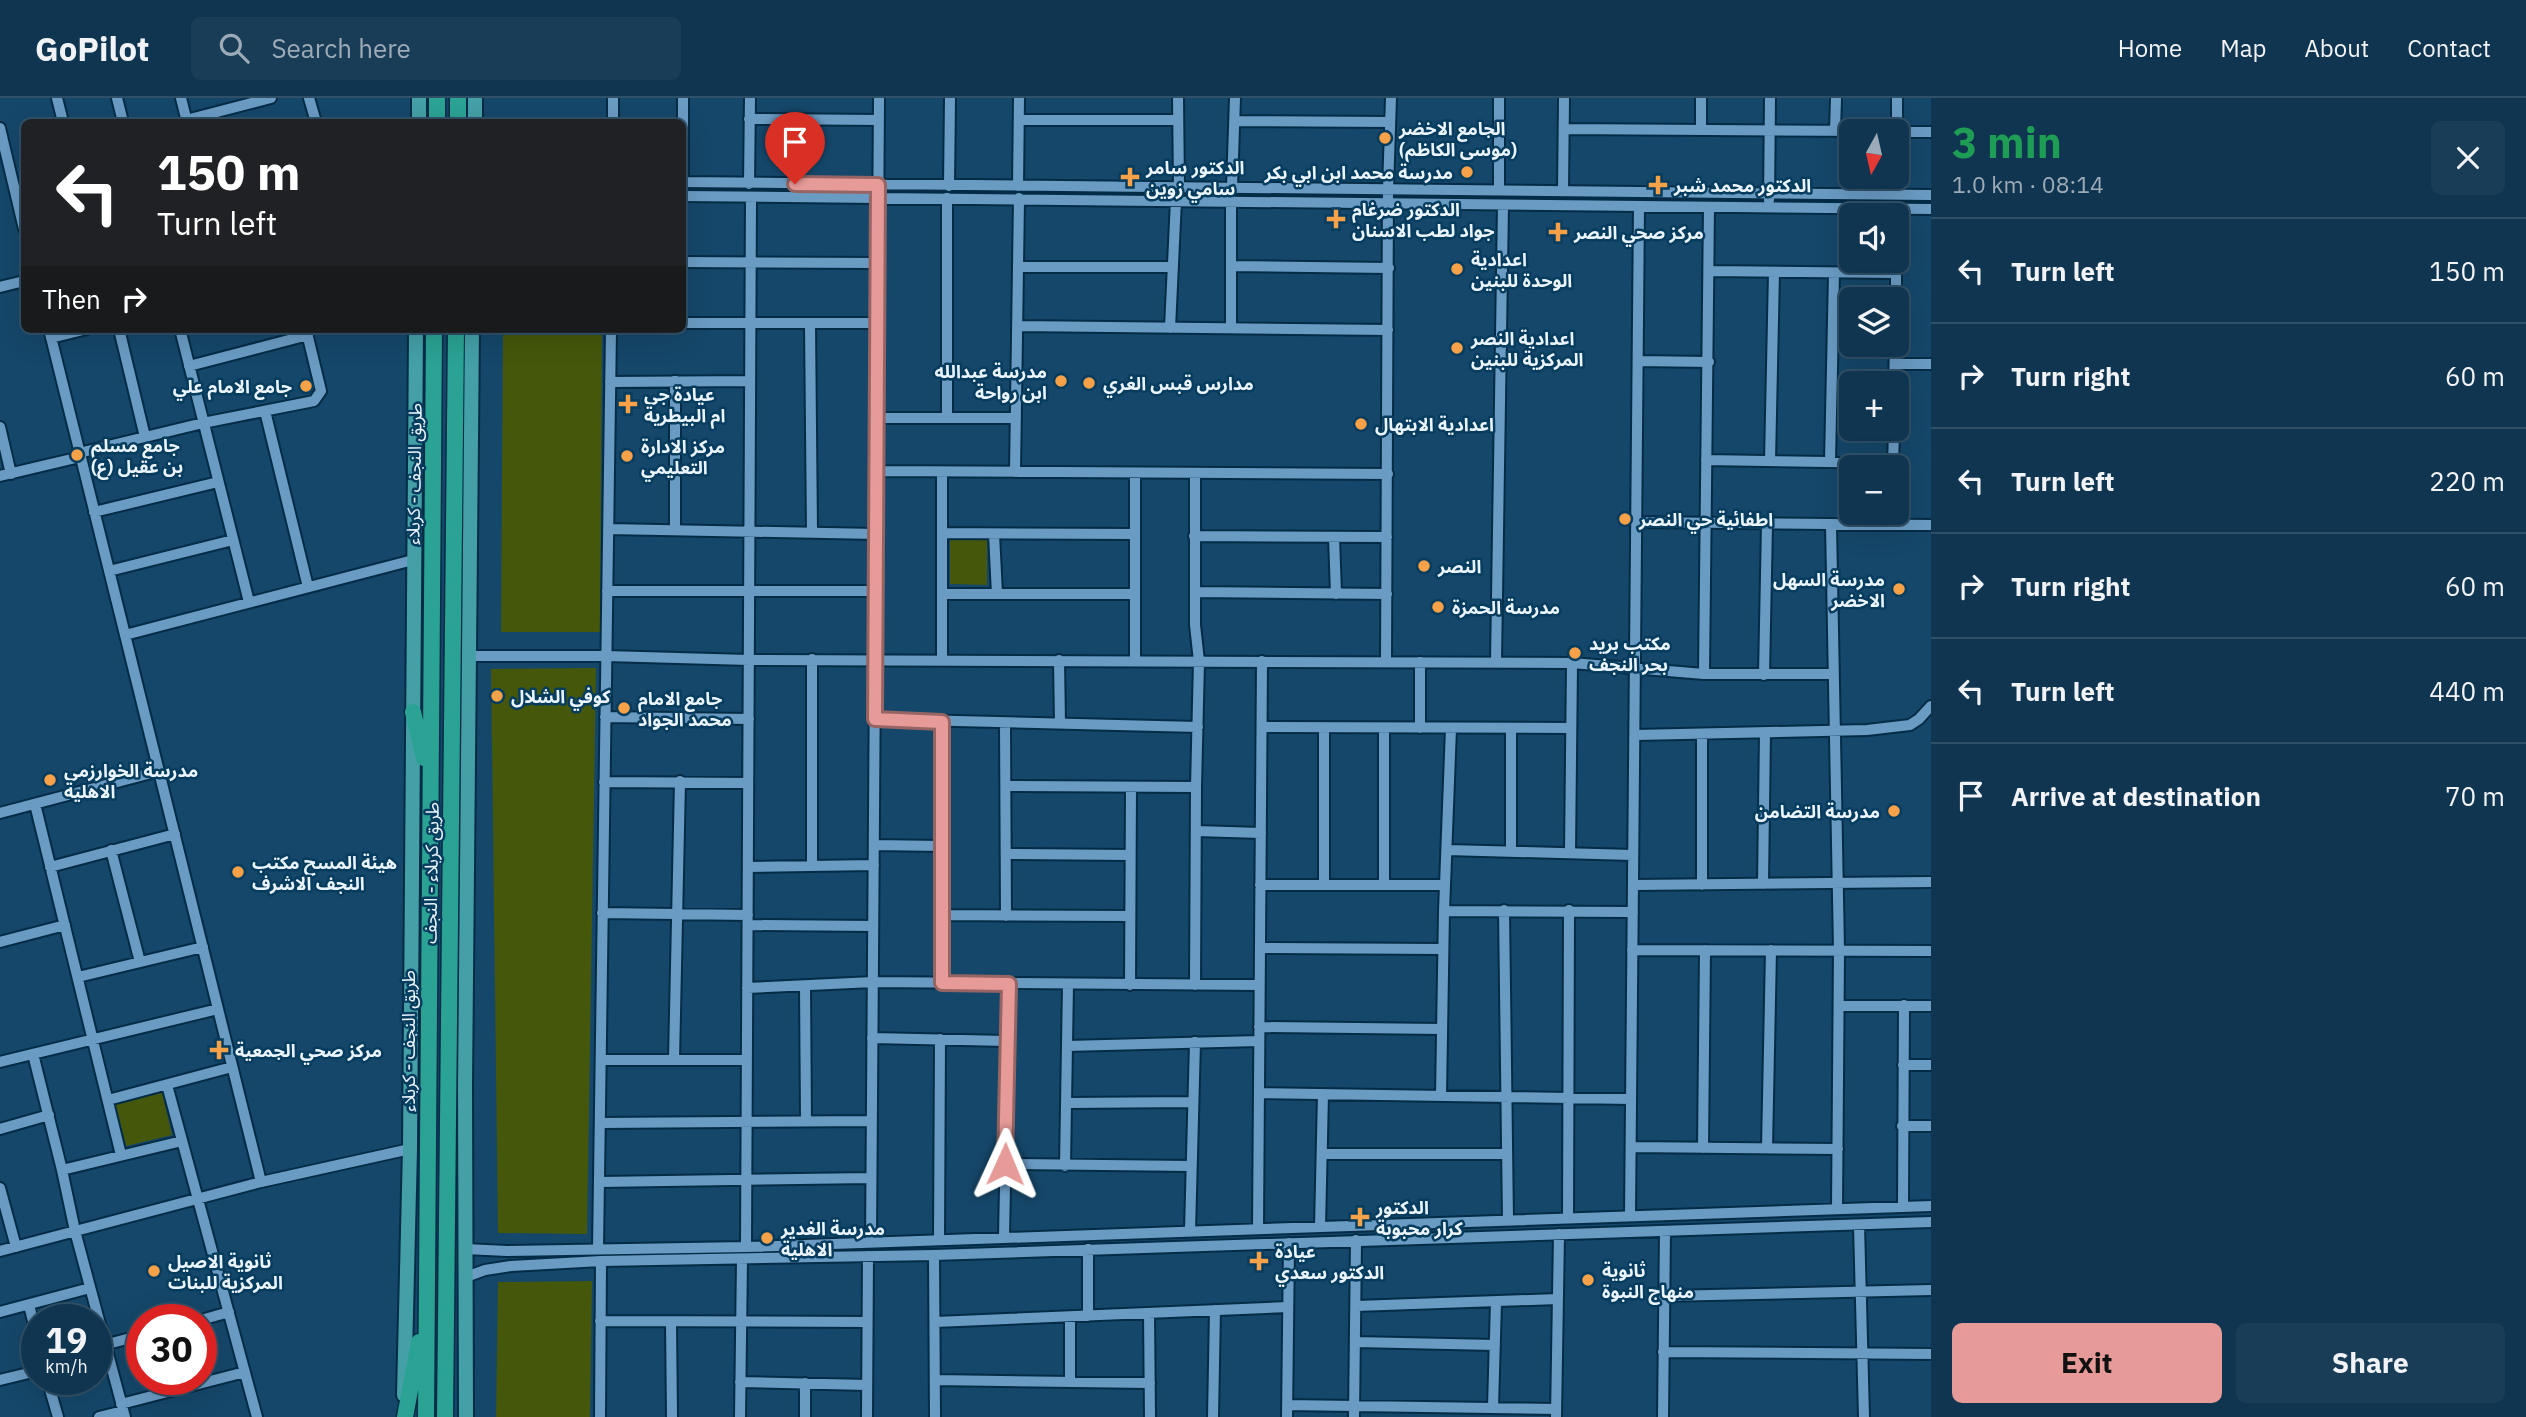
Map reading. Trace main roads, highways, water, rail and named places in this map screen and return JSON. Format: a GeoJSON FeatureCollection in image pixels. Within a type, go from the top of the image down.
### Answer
{"type":"FeatureCollection","features":[{"type":"Feature","properties":{"kind":"highway"},"geometry":{"type":"LineString","coordinates":[[437,98],[437,119]]}},
{"type":"Feature","properties":{"kind":"highway"},"geometry":{"type":"LineString","coordinates":[[458,98],[458,119]]}},
{"type":"Feature","properties":{"kind":"highway","name":"طريق النجف - کربلاء"},"geometry":{"type":"LineString","coordinates":[[426,1417],[434,333]]}},
{"type":"Feature","properties":{"kind":"highway","name":"طريق کربلاء - النجف"},"geometry":{"type":"LineString","coordinates":[[445,1417],[456,333]]}},
{"type":"Feature","properties":{"kind":"highway"},"geometry":{"type":"LineString","coordinates":[[413,712],[429,779]]}},
{"type":"Feature","properties":{"kind":"highway"},"geometry":{"type":"LineString","coordinates":[[404,1417],[426,1302]]}},
{"type":"Feature","properties":{"kind":"main road"},"geometry":{"type":"LineString","coordinates":[[419,98],[419,119]]}},
{"type":"Feature","properties":{"kind":"main road"},"geometry":{"type":"LineString","coordinates":[[475,98],[475,119]]}},
{"type":"Feature","properties":{"kind":"main road"},"geometry":{"type":"LineString","coordinates":[[404,1417],[410,1149],[416,333]]}},
{"type":"Feature","properties":{"kind":"main road"},"geometry":{"type":"LineString","coordinates":[[466,1417],[472,333]]}},
{"type":"Feature","properties":{"kind":"place","name":"الجامع الاخضر (موسى الكاظم)"},"geometry":{"type":"Point","coordinates":[1385,138]}},
{"type":"Feature","properties":{"kind":"place","name":"مدرسة محمد ابن ابي بكر"},"geometry":{"type":"Point","coordinates":[1467,172]}},
{"type":"Feature","properties":{"kind":"place","name":"الدكتور سامر سامي زوين"},"geometry":{"type":"Point","coordinates":[1130,177]}},
{"type":"Feature","properties":{"kind":"place","name":"الدكتور محمد شبر"},"geometry":{"type":"Point","coordinates":[1658,185]}},
{"type":"Feature","properties":{"kind":"place","name":"الدكتور ضرغام جواد لطب الاسنان"},"geometry":{"type":"Point","coordinates":[1336,219]}},
{"type":"Feature","properties":{"kind":"place","name":"مركز صحي النصر"},"geometry":{"type":"Point","coordinates":[1558,232]}},
{"type":"Feature","properties":{"kind":"place","name":"اعدادية الوحدة للبنين"},"geometry":{"type":"Point","coordinates":[1457,269]}},
{"type":"Feature","properties":{"kind":"place","name":"اعدادية النصر المركزية للبنين"},"geometry":{"type":"Point","coordinates":[1457,348]}},
{"type":"Feature","properties":{"kind":"place","name":"مدرسة عبدالله ابن رواحة"},"geometry":{"type":"Point","coordinates":[1061,381]}},
{"type":"Feature","properties":{"kind":"place","name":"مدارس قبس الغري"},"geometry":{"type":"Point","coordinates":[1089,383]}},
{"type":"Feature","properties":{"kind":"place","name":"جامع الامام علي"},"geometry":{"type":"Point","coordinates":[306,386]}},
{"type":"Feature","properties":{"kind":"place","name":"عيادة جي ام البيطرية"},"geometry":{"type":"Point","coordinates":[628,404]}},
{"type":"Feature","properties":{"kind":"place","name":"اعدادية الابتهال"},"geometry":{"type":"Point","coordinates":[1361,424]}},
{"type":"Feature","properties":{"kind":"place","name":"جامع مسلم بن عقيل (ع)"},"geometry":{"type":"Point","coordinates":[77,455]}},
{"type":"Feature","properties":{"kind":"place","name":"مركز الادارة التعليمي"},"geometry":{"type":"Point","coordinates":[627,456]}},
{"type":"Feature","properties":{"kind":"place","name":"اطفائية حي النصر"},"geometry":{"type":"Point","coordinates":[1625,519]}},
{"type":"Feature","properties":{"kind":"place","name":"النصر"},"geometry":{"type":"Point","coordinates":[1424,566]}},
{"type":"Feature","properties":{"kind":"place","name":"مدرسة السهل الاخضر"},"geometry":{"type":"Point","coordinates":[1899,589]}},
{"type":"Feature","properties":{"kind":"place","name":"مدرسة الحمزة"},"geometry":{"type":"Point","coordinates":[1438,607]}},
{"type":"Feature","properties":{"kind":"place","name":"مكتب بريد بحر النجف"},"geometry":{"type":"Point","coordinates":[1575,653]}},
{"type":"Feature","properties":{"kind":"place","name":"كوفي الشلال"},"geometry":{"type":"Point","coordinates":[497,696]}},
{"type":"Feature","properties":{"kind":"place","name":"جامع الامام محمد الجواد"},"geometry":{"type":"Point","coordinates":[624,708]}},
{"type":"Feature","properties":{"kind":"place","name":"مدرسة الخوارزمي الاهلية"},"geometry":{"type":"Point","coordinates":[50,780]}},
{"type":"Feature","properties":{"kind":"place","name":"مدرسة التضامن"},"geometry":{"type":"Point","coordinates":[1894,811]}},
{"type":"Feature","properties":{"kind":"place","name":"هيئة المسح مكتب النجف الاشرف"},"geometry":{"type":"Point","coordinates":[238,872]}},
{"type":"Feature","properties":{"kind":"place","name":"مركز صحي الجمعية"},"geometry":{"type":"Point","coordinates":[219,1050]}},
{"type":"Feature","properties":{"kind":"place","name":"الدكتور كرار محبوبة"},"geometry":{"type":"Point","coordinates":[1360,1217]}},
{"type":"Feature","properties":{"kind":"place","name":"مدرسة الغدير الاهلية"},"geometry":{"type":"Point","coordinates":[767,1238]}},
{"type":"Feature","properties":{"kind":"place","name":"عيادة الدكتور سعدي"},"geometry":{"type":"Point","coordinates":[1259,1261]}},
{"type":"Feature","properties":{"kind":"place","name":"ثانوية الاصيل المركزية للبنات"},"geometry":{"type":"Point","coordinates":[154,1271]}},
{"type":"Feature","properties":{"kind":"place","name":"ثانوية منهاج النبوة"},"geometry":{"type":"Point","coordinates":[1588,1280]}}]}
